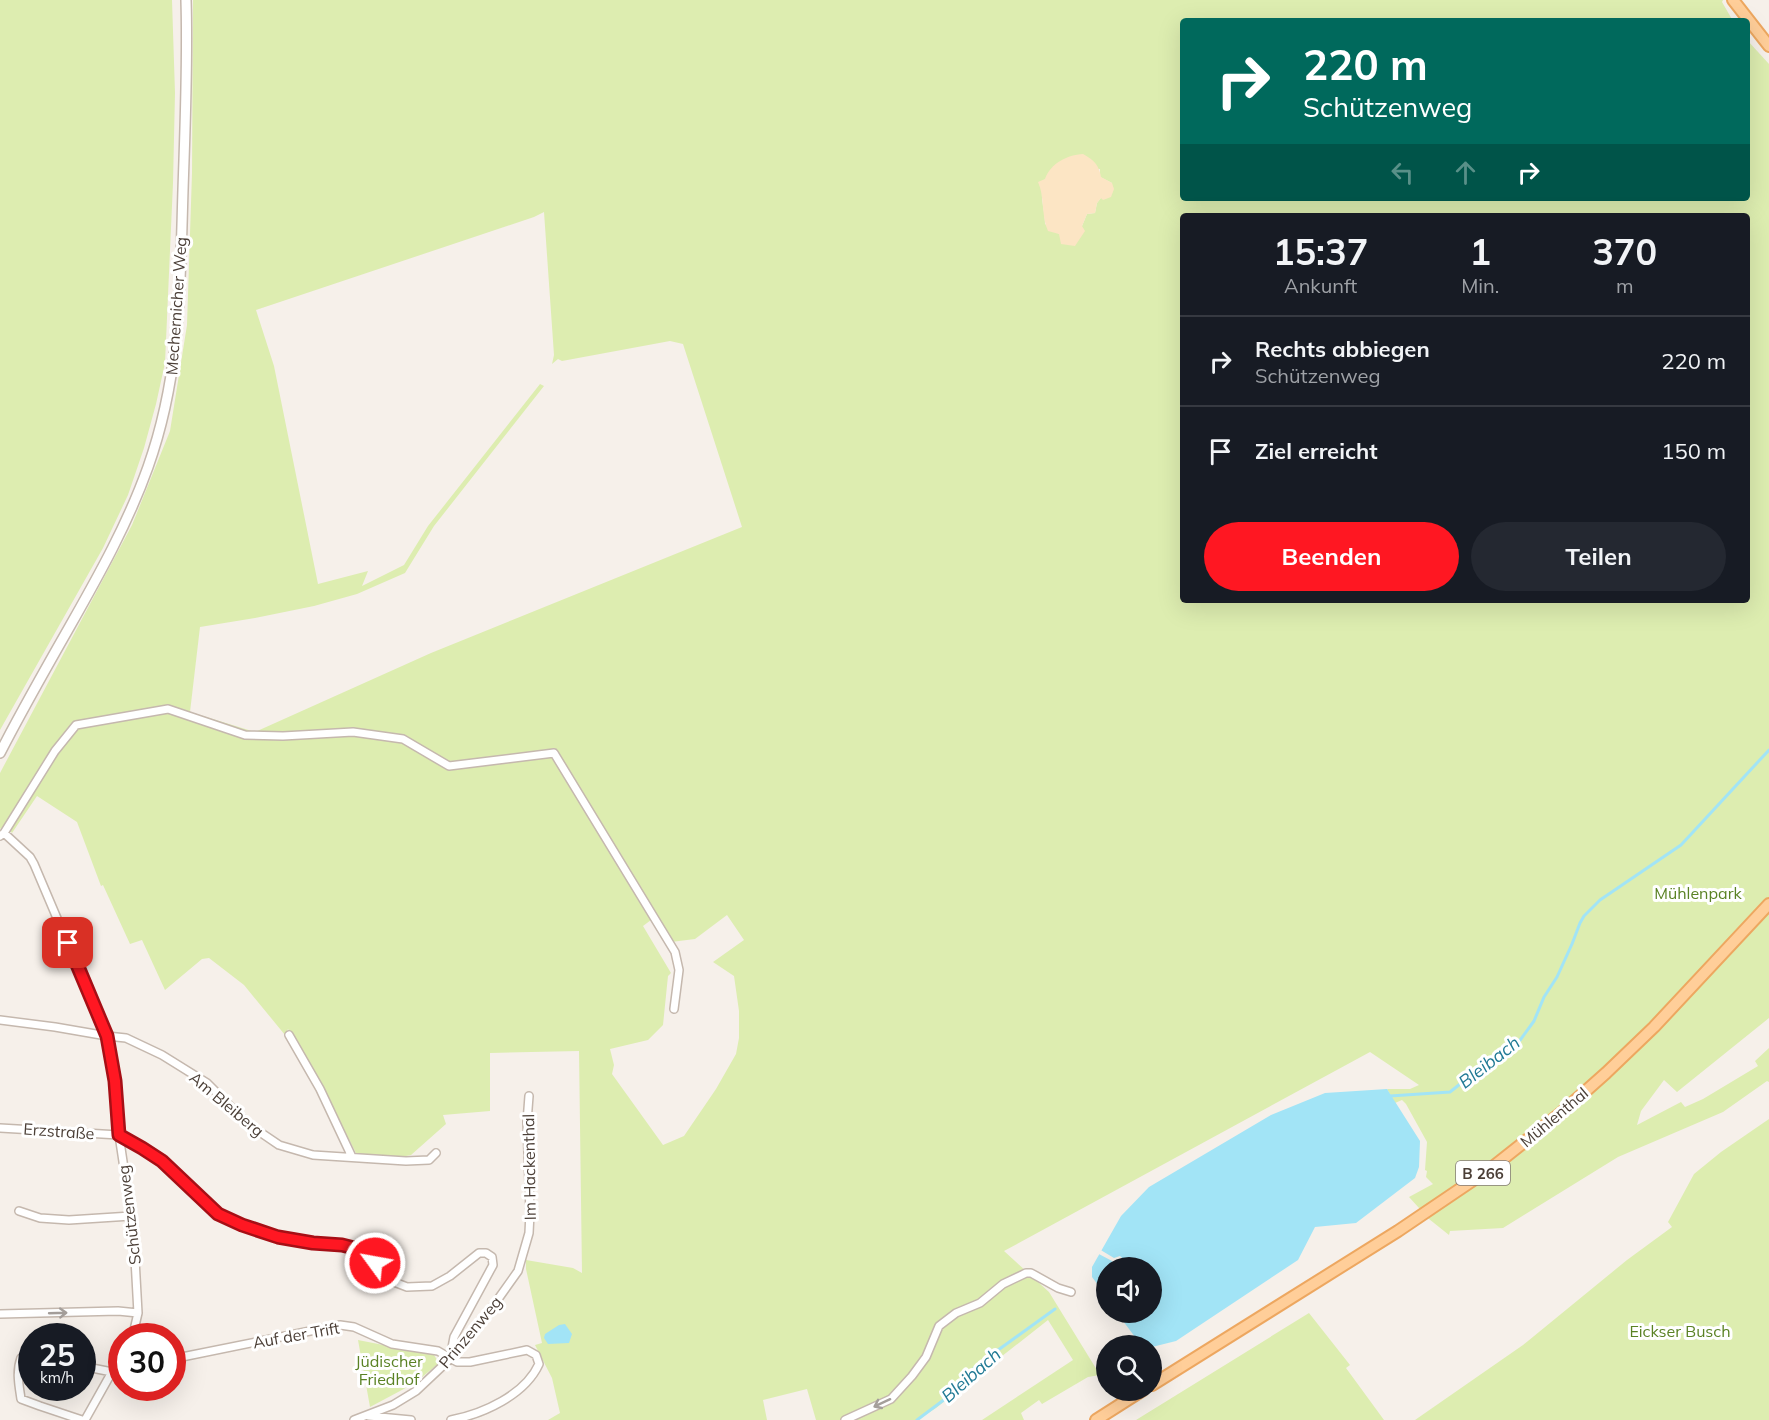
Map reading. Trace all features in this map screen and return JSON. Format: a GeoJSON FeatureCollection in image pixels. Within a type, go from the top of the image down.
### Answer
{"type":"FeatureCollection","features":[{"type":"Feature","properties":{"kind":"main road"},"geometry":{"type":"LineString","coordinates":[[1733,0],[1747,18]]}},
{"type":"Feature","properties":{"kind":"main road"},"geometry":{"type":"LineString","coordinates":[[1750,22],[1769,46]]}},
{"type":"Feature","properties":{"kind":"main road","name":"Mühlenthal"},"geometry":{"type":"LineString","coordinates":[[1162,1379],[1398,1231],[1494,1166],[1561,1113],[1606,1073],[1654,1027],[1769,904]]}},
{"type":"Feature","properties":{"kind":"main road"},"geometry":{"type":"LineString","coordinates":[[1096,1420],[1126,1401]]}},
{"type":"Feature","properties":{"kind":"street","name":"Mechernicher Weg"},"geometry":{"type":"LineString","coordinates":[[0,753],[108,557],[148,468],[167,402],[173,369],[181,289],[186,0]]}},
{"type":"Feature","properties":{"kind":"street"},"geometry":{"type":"LineString","coordinates":[[2,835],[55,751],[75,725],[168,709],[245,735],[283,736],[353,732],[403,739],[448,766],[554,753],[675,952],[679,970],[674,1009]]}},
{"type":"Feature","properties":{"kind":"street","name":"Schützenweg"},"geometry":{"type":"LineString","coordinates":[[2,835],[30,857],[34,864],[107,1036],[115,1081],[119,1135],[131,1216],[138,1313],[136,1323]]}},
{"type":"Feature","properties":{"kind":"street","name":"Am Bleiberg"},"geometry":{"type":"LineString","coordinates":[[0,1020],[126,1038],[162,1054],[207,1083],[248,1124],[279,1145],[312,1155],[406,1161],[429,1160],[436,1153]]}},
{"type":"Feature","properties":{"kind":"street"},"geometry":{"type":"LineString","coordinates":[[289,1035],[320,1089],[352,1157]]}},
{"type":"Feature","properties":{"kind":"street","name":"Im Hackenthal"},"geometry":{"type":"LineString","coordinates":[[518,1271],[529,1233],[527,1122],[529,1096]]}},
{"type":"Feature","properties":{"kind":"street","name":"Erzstraße"},"geometry":{"type":"LineString","coordinates":[[0,1128],[119,1135]]}},
{"type":"Feature","properties":{"kind":"street"},"geometry":{"type":"LineString","coordinates":[[119,1135],[162,1161],[218,1214],[278,1237],[342,1245],[362,1250],[394,1282],[407,1287],[432,1286],[450,1276],[479,1253],[486,1253],[492,1257],[493,1264],[454,1337],[450,1359]]}},
{"type":"Feature","properties":{"kind":"street"},"geometry":{"type":"LineString","coordinates":[[19,1211],[40,1218],[69,1220],[131,1216]]}},
{"type":"Feature","properties":{"kind":"street","name":"Prinzenweg"},"geometry":{"type":"LineString","coordinates":[[354,1420],[393,1405],[416,1392],[450,1359],[491,1309],[518,1271]]}},
{"type":"Feature","properties":{"kind":"street"},"geometry":{"type":"LineString","coordinates":[[845,1420],[891,1399],[926,1357],[939,1326],[956,1313],[980,1303],[1003,1284],[1026,1273],[1031,1273],[1058,1288],[1071,1292]]}},
{"type":"Feature","properties":{"kind":"street"},"geometry":{"type":"LineString","coordinates":[[0,1314],[118,1311],[138,1313]]}},
{"type":"Feature","properties":{"kind":"street","name":"Auf der Trift"},"geometry":{"type":"LineString","coordinates":[[186,1356],[340,1325],[354,1327],[392,1344],[438,1350],[457,1362],[470,1362],[528,1350],[536,1355],[539,1364],[523,1388],[492,1406],[451,1420]]}},
{"type":"Feature","properties":{"kind":"street"},"geometry":{"type":"LineString","coordinates":[[30,1401],[84,1420],[108,1379]]}},
{"type":"Feature","properties":{"kind":"street"},"geometry":{"type":"LineString","coordinates":[[366,1416],[411,1420]]}},
{"type":"Feature","properties":{"kind":"green space"},"geometry":{"type":"Polygon","coordinates":[[[0,0],[172,0],[175,93],[165,363],[144,448],[128,495],[103,548],[0,730],[0,0]]]}},
{"type":"Feature","properties":{"kind":"green space","name":"Mühlenpark"},"geometry":{"type":"Polygon","coordinates":[[[193,0],[1723,0],[1731,18],[1180,18],[1180,201],[1750,201],[1750,43],[1769,64],[1769,1018],[1677,1092],[1664,1080],[1641,1111],[1637,1125],[1681,1102],[1685,1107],[1703,1099],[1758,1066],[1755,1061],[1769,1048],[1769,1082],[1767,1081],[1723,1112],[1618,1157],[1503,1228],[1450,1231],[1449,1235],[1429,1219],[1409,1197],[1433,1184],[1426,1177],[1427,1171],[1425,1170],[1427,1142],[1406,1104],[1402,1100],[1395,1103],[1387,1089],[1410,1089],[1419,1085],[1370,1052],[1004,1251],[1049,1292],[1096,1368],[1096,1376],[1088,1377],[1042,1404],[1039,1400],[1021,1413],[1024,1420],[982,1420],[1073,1360],[1048,1320],[936,1408],[917,1420],[816,1420],[807,1389],[763,1400],[767,1420],[548,1420],[560,1413],[552,1378],[535,1345],[542,1343],[526,1260],[573,1268],[582,1273],[579,1051],[490,1053],[490,1111],[443,1115],[446,1124],[411,1155],[401,1157],[359,1156],[288,1029],[285,1035],[244,985],[209,958],[202,959],[165,990],[142,940],[130,944],[103,885],[101,886],[77,822],[37,796],[12,833],[5,825],[0,829],[0,773],[132,525],[170,431],[187,325],[192,173],[193,0]],[[1100,169],[1045,179],[1042,196],[1045,224],[1059,234],[1082,226],[1087,214],[1095,213],[1097,203],[1112,183],[1100,177],[1100,169]],[[544,212],[256,310],[274,366],[318,584],[368,571],[362,586],[404,565],[428,526],[540,384],[544,386],[434,526],[405,573],[357,594],[314,606],[200,627],[190,712],[255,732],[431,653],[742,527],[683,344],[670,341],[562,361],[558,359],[552,364],[554,355],[544,212]],[[560,755],[552,757],[651,920],[643,926],[671,973],[668,976],[663,1025],[648,1040],[610,1049],[614,1065],[612,1074],[663,1145],[684,1136],[716,1089],[736,1054],[739,1038],[739,1011],[734,976],[713,962],[744,940],[727,915],[695,939],[671,942],[560,755]]]}},
{"type":"Feature","properties":{"kind":"green space","name":"Eickser Busch"},"geometry":{"type":"Polygon","coordinates":[[[1769,1119],[1769,1420],[1415,1420],[1523,1345],[1627,1260],[1672,1227],[1668,1222],[1694,1174],[1769,1119]]]}},
{"type":"Feature","properties":{"kind":"green space"},"geometry":{"type":"Polygon","coordinates":[[[1309,1313],[1350,1365],[1346,1368],[1384,1420],[1136,1420],[1309,1313]]]}},
{"type":"Feature","properties":{"kind":"green space","name":"Jüdischer Friedhof"},"geometry":{"type":"Polygon","coordinates":[[[358,1340],[434,1355],[439,1363],[415,1383],[370,1407],[358,1340]]]}},
{"type":"Feature","properties":{"kind":"sand"},"geometry":{"type":"Polygon","coordinates":[[[1083,154],[1095,163],[1101,177],[1112,183],[1114,189],[1111,197],[1103,200],[1101,198],[1097,203],[1095,213],[1087,214],[1082,226],[1085,231],[1075,246],[1061,244],[1059,234],[1048,231],[1038,182],[1045,179],[1055,164],[1071,156],[1083,154]]]}},
{"type":"Feature","properties":{"kind":"water"},"geometry":{"type":"Polygon","coordinates":[[[1387,1089],[1420,1141],[1419,1167],[1415,1178],[1356,1223],[1315,1227],[1298,1260],[1176,1341],[1162,1344],[1162,1335],[1134,1335],[1124,1323],[1162,1323],[1162,1257],[1098,1257],[1121,1216],[1149,1187],[1271,1115],[1325,1093],[1387,1089]]]}},
{"type":"Feature","properties":{"kind":"water"},"geometry":{"type":"Polygon","coordinates":[[[1096,1260],[1096,1282],[1092,1277],[1092,1267],[1096,1260]]]}},
{"type":"Feature","properties":{"kind":"water"},"geometry":{"type":"Polygon","coordinates":[[[565,1324],[572,1334],[569,1343],[548,1344],[544,1338],[545,1334],[565,1324]]]}},
{"type":"Feature","properties":{"kind":"pier"},"geometry":{"type":"Polygon","coordinates":[[[1099,1249],[1112,1257],[1104,1257],[1097,1253],[1099,1249]]]}},
{"type":"Feature","properties":{"kind":"waterway","name":"Bleibach"},"geometry":{"type":"LineString","coordinates":[[1390,1096],[1450,1092],[1493,1058],[1518,1043],[1534,1021],[1544,997],[1557,977],[1584,916],[1600,900],[1681,845],[1769,750]]}},
{"type":"Feature","properties":{"kind":"waterway","name":"Bleibach"},"geometry":{"type":"LineString","coordinates":[[917,1420],[953,1393],[976,1366],[1055,1309]]}},
{"type":"Feature","properties":{"kind":"route"},"geometry":{"type":"LineString","coordinates":[[68,943],[107,1036],[115,1081],[119,1135],[162,1161],[218,1214],[278,1237],[342,1245],[362,1250],[375,1263]]}}]}
